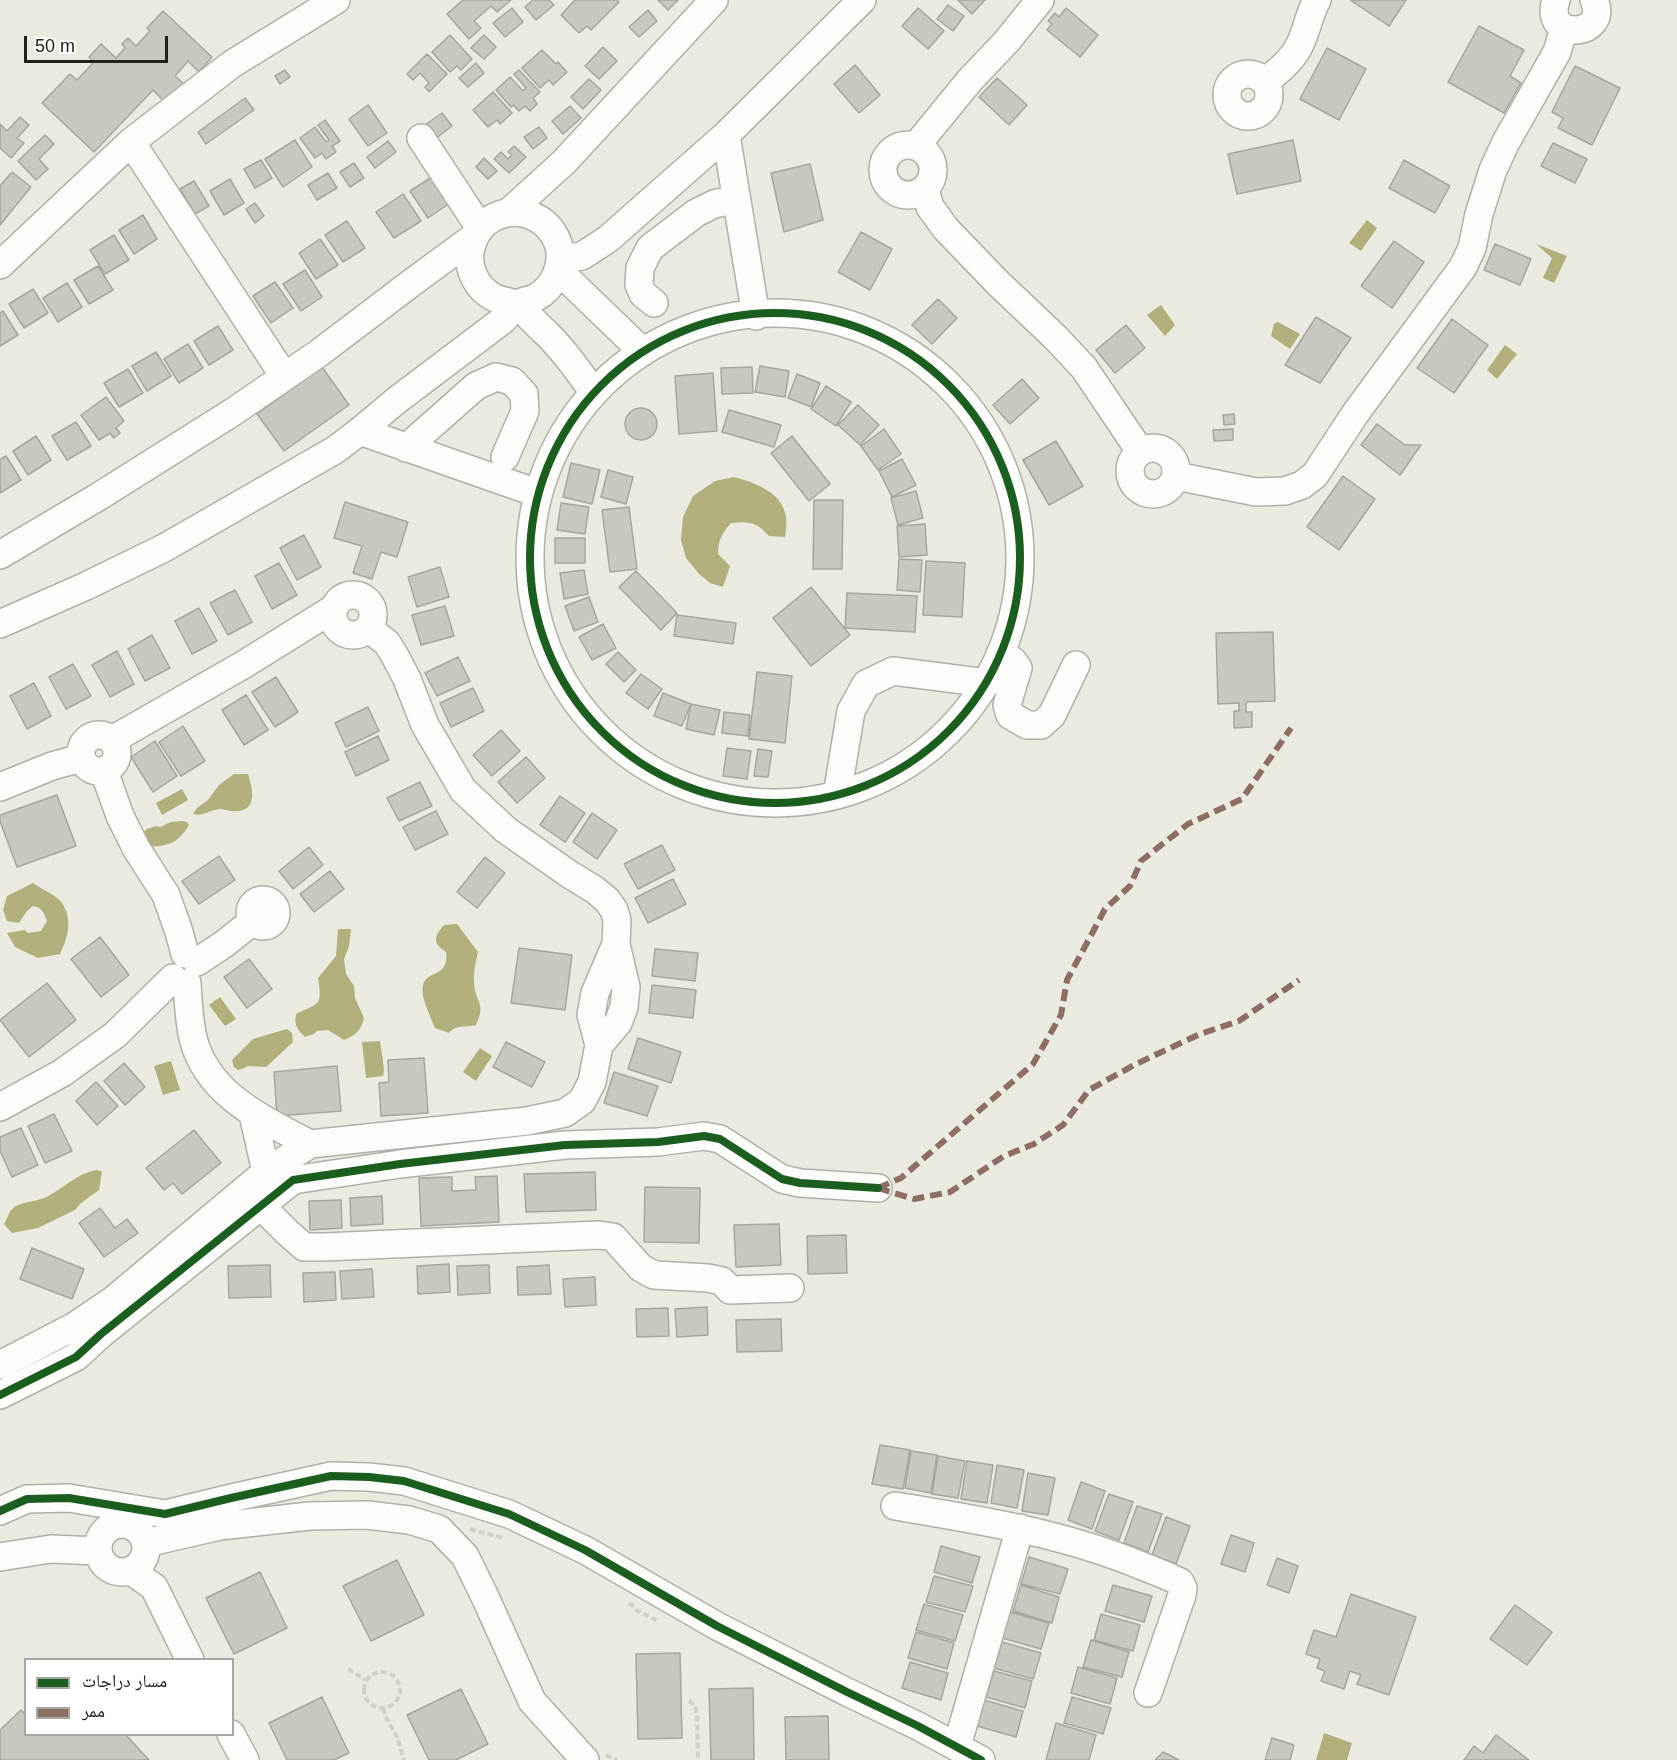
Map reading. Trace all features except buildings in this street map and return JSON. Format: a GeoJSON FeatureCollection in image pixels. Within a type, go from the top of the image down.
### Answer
{"type":"FeatureCollection","features":[{"type":"Feature","properties":{"kind":"street"},"geometry":{"type":"LineString","coordinates":[[1,260],[131,142],[232,64],[336,0]]}},
{"type":"Feature","properties":{"kind":"street"},"geometry":{"type":"LineString","coordinates":[[509,212],[564,162],[714,0]]}},
{"type":"Feature","properties":{"kind":"street"},"geometry":{"type":"LineString","coordinates":[[559,265],[582,255],[608,239],[726,135],[862,0]]}},
{"type":"Feature","properties":{"kind":"street"},"geometry":{"type":"LineString","coordinates":[[916,146],[1040,0]]}},
{"type":"Feature","properties":{"kind":"street"},"geometry":{"type":"LineString","coordinates":[[1265,82],[1286,65],[1300,46],[1311,11],[1317,0]]}},
{"type":"Feature","properties":{"kind":"street"},"geometry":{"type":"LineString","coordinates":[[1556,0],[1554,15],[1564,28],[1572,31],[1580,31],[1593,21],[1596,13],[1594,0]]}},
{"type":"Feature","properties":{"kind":"street"},"geometry":{"type":"LineString","coordinates":[[1176,476],[1256,492],[1285,491],[1302,485],[1315,475],[1355,414],[1462,267],[1472,248],[1479,214],[1493,170],[1506,142],[1557,52],[1564,28]]}},
{"type":"Feature","properties":{"kind":"street"},"geometry":{"type":"LineString","coordinates":[[726,135],[756,316]]}},
{"type":"Feature","properties":{"kind":"street"},"geometry":{"type":"LineString","coordinates":[[421,138],[477,232]]}},
{"type":"Feature","properties":{"kind":"street"},"geometry":{"type":"LineString","coordinates":[[131,142],[284,376]]}},
{"type":"Feature","properties":{"kind":"street"},"geometry":{"type":"LineString","coordinates":[[916,146],[925,151],[932,160],[934,170],[932,181],[917,194],[907,196],[898,194],[884,180],[882,171],[884,161],[897,147],[916,146]]}},
{"type":"Feature","properties":{"kind":"street"},"geometry":{"type":"LineString","coordinates":[[925,189],[930,207],[946,229],[1084,368],[1140,451]]}},
{"type":"Feature","properties":{"kind":"street"},"geometry":{"type":"LineString","coordinates":[[654,303],[643,294],[639,285],[640,268],[650,248],[696,213],[714,204],[736,199]]}},
{"type":"Feature","properties":{"kind":"street"},"geometry":{"type":"LineString","coordinates":[[0,555],[108,491],[233,412],[320,353],[477,232],[488,220],[509,212],[520,212],[541,220],[549,228],[559,248],[559,265],[553,281],[545,290],[535,297],[515,304],[503,320],[397,400],[360,431],[325,455],[164,548],[0,624]]}},
{"type":"Feature","properties":{"kind":"street"},"geometry":{"type":"LineString","coordinates":[[477,232],[470,248],[469,260],[476,282],[494,297],[515,304],[555,341],[592,390]]}},
{"type":"Feature","properties":{"kind":"street"},"geometry":{"type":"LineString","coordinates":[[559,265],[643,351]]}},
{"type":"Feature","properties":{"kind":"street"},"geometry":{"type":"LineString","coordinates":[[787,314],[837,321],[884,339],[927,366],[963,401],[992,442],[1011,489],[1020,538],[1019,588],[1008,637],[987,683],[956,723],[919,757],[875,782],[837,795],[777,803],[727,799],[679,784],[634,759],[596,727],[565,687],[543,642],[531,593],[529,543],[537,493],[552,454],[573,417],[592,390],[643,351],[688,329],[756,316],[787,314]]}},
{"type":"Feature","properties":{"kind":"street"},"geometry":{"type":"LineString","coordinates":[[406,448],[476,386],[496,377],[512,381],[524,394],[525,411],[505,457]]}},
{"type":"Feature","properties":{"kind":"street"},"geometry":{"type":"LineString","coordinates":[[360,431],[537,493]]}},
{"type":"Feature","properties":{"kind":"street"},"geometry":{"type":"LineString","coordinates":[[1158,448],[1167,452],[1173,459],[1176,476],[1172,485],[1165,491],[1148,494],[1139,490],[1133,483],[1130,466],[1140,451],[1158,448]]}},
{"type":"Feature","properties":{"kind":"street"},"geometry":{"type":"LineString","coordinates":[[0,787],[52,766],[113,766],[117,758],[117,748],[112,740],[243,665],[333,609],[336,627],[343,633],[360,634],[368,628],[387,643],[407,679],[426,725],[463,790],[507,830],[607,900],[617,920],[616,944],[595,993],[591,1015],[599,1045],[592,1082],[582,1101],[566,1113],[527,1121],[310,1144],[266,1172],[111,1301],[75,1326],[0,1365]]}},
{"type":"Feature","properties":{"kind":"street"},"geometry":{"type":"LineString","coordinates":[[1000,654],[1013,661],[1018,668],[1007,705],[1010,715],[1027,725],[1041,725],[1052,715],[1076,665]]}},
{"type":"Feature","properties":{"kind":"street"},"geometry":{"type":"LineString","coordinates":[[837,795],[851,711],[866,684],[893,671],[987,683]]}},
{"type":"Feature","properties":{"kind":"street"},"geometry":{"type":"LineString","coordinates":[[93,765],[132,840],[166,895],[180,932],[192,1032],[201,1059],[212,1078],[226,1093],[253,1114],[310,1144]]}},
{"type":"Feature","properties":{"kind":"street"},"geometry":{"type":"LineString","coordinates":[[0,1107],[62,1073],[114,1035],[185,969],[224,944],[253,921]]}},
{"type":"Feature","properties":{"kind":"street"},"geometry":{"type":"LineString","coordinates":[[253,1114],[266,1172]]}},
{"type":"Feature","properties":{"kind":"street"},"geometry":{"type":"LineString","coordinates":[[0,1395],[76,1357],[101,1334],[293,1180],[400,1164],[565,1145],[658,1142],[704,1136],[720,1139],[782,1179],[800,1183],[878,1188]]}},
{"type":"Feature","properties":{"kind":"street"},"geometry":{"type":"LineString","coordinates":[[261,1205],[304,1246],[599,1235],[613,1237],[640,1268],[654,1275],[708,1278],[722,1281],[730,1290],[790,1287]]}},
{"type":"Feature","properties":{"kind":"street"},"geometry":{"type":"LineString","coordinates":[[0,1511],[27,1499],[69,1498],[165,1514],[331,1476],[404,1481],[509,1514],[585,1550],[717,1626],[981,1760]]}},
{"type":"Feature","properties":{"kind":"street"},"geometry":{"type":"LineString","coordinates":[[895,1506],[1020,1528],[1113,1554],[1180,1582],[1183,1588],[1182,1595],[1148,1693]]}},
{"type":"Feature","properties":{"kind":"street"},"geometry":{"type":"LineString","coordinates":[[146,1544],[220,1526],[310,1516],[367,1515],[409,1520],[439,1529],[465,1557],[532,1701],[592,1756]]}},
{"type":"Feature","properties":{"kind":"street"},"geometry":{"type":"LineString","coordinates":[[123,1524],[139,1530],[146,1544],[142,1563],[130,1571],[109,1569],[100,1558],[98,1551],[102,1535],[115,1525],[123,1524]]}},
{"type":"Feature","properties":{"kind":"street"},"geometry":{"type":"LineString","coordinates":[[957,1746],[1020,1528]]}},
{"type":"Feature","properties":{"kind":"street"},"geometry":{"type":"LineString","coordinates":[[0,1557],[51,1549],[98,1551]]}},
{"type":"Feature","properties":{"kind":"street"},"geometry":{"type":"LineString","coordinates":[[130,1571],[154,1587],[190,1658]]}},
{"type":"Feature","properties":{"kind":"street"},"geometry":{"type":"LineString","coordinates":[[232,1736],[245,1760]]}},
{"type":"Feature","properties":{"kind":"path"},"geometry":{"type":"LineString","coordinates":[[473,1536],[468,1528],[513,1541]]}},
{"type":"Feature","properties":{"kind":"path"},"geometry":{"type":"LineString","coordinates":[[621,1597],[638,1611],[668,1626]]}},
{"type":"Feature","properties":{"kind":"path"},"geometry":{"type":"LineString","coordinates":[[348,1669],[366,1680]]}},
{"type":"Feature","properties":{"kind":"path"},"geometry":{"type":"LineString","coordinates":[[388,1672],[399,1682],[399,1696],[395,1702],[384,1707],[375,1707],[365,1697],[363,1690],[366,1680],[374,1673],[388,1672]]}},
{"type":"Feature","properties":{"kind":"path"},"geometry":{"type":"LineString","coordinates":[[689,1701],[695,1705],[697,1715],[698,1760]]}},
{"type":"Feature","properties":{"kind":"path"},"geometry":{"type":"LineString","coordinates":[[384,1707],[384,1714],[398,1737],[404,1760]]}},
{"type":"Feature","properties":{"kind":"path"},"geometry":{"type":"LineString","coordinates":[[592,1756],[616,1760]]}},
{"type":"Feature","properties":{"kind":"shaded area"},"geometry":{"type":"Polygon","coordinates":[[[1367,220],[1377,228],[1361,251],[1349,243],[1367,220]]]}},
{"type":"Feature","properties":{"kind":"shaded area"},"geometry":{"type":"Polygon","coordinates":[[[1536,244],[1567,256],[1554,283],[1543,278],[1552,258],[1536,244]]]}},
{"type":"Feature","properties":{"kind":"shaded area"},"geometry":{"type":"Polygon","coordinates":[[[1161,305],[1175,325],[1165,336],[1147,315],[1161,305]]]}},
{"type":"Feature","properties":{"kind":"shaded area"},"geometry":{"type":"Polygon","coordinates":[[[1278,322],[1300,334],[1290,349],[1271,336],[1274,324],[1278,322]]]}},
{"type":"Feature","properties":{"kind":"shaded area"},"geometry":{"type":"Polygon","coordinates":[[[1505,345],[1517,354],[1497,379],[1487,370],[1505,345]]]}},
{"type":"Feature","properties":{"kind":"shaded area"},"geometry":{"type":"Polygon","coordinates":[[[734,477],[751,482],[774,495],[784,508],[786,530],[785,537],[769,536],[752,523],[731,523],[721,537],[718,549],[718,554],[730,566],[723,587],[710,583],[686,558],[681,540],[683,517],[693,496],[715,481],[734,477]]]}},
{"type":"Feature","properties":{"kind":"shaded area"},"geometry":{"type":"Polygon","coordinates":[[[234,774],[248,774],[252,788],[252,800],[245,809],[231,811],[221,809],[193,814],[208,800],[219,785],[234,774]]]}},
{"type":"Feature","properties":{"kind":"shaded area"},"geometry":{"type":"Polygon","coordinates":[[[182,789],[188,800],[162,815],[156,803],[182,789]]]}},
{"type":"Feature","properties":{"kind":"shaded area"},"geometry":{"type":"Polygon","coordinates":[[[182,821],[189,825],[176,840],[165,845],[145,847],[141,834],[147,829],[182,821]]]}},
{"type":"Feature","properties":{"kind":"shaded area"},"geometry":{"type":"Polygon","coordinates":[[[33,883],[56,897],[65,909],[68,928],[60,954],[38,958],[15,947],[7,933],[25,930],[28,933],[41,931],[47,921],[41,909],[33,906],[19,923],[7,921],[3,910],[7,896],[33,883]]]}},
{"type":"Feature","properties":{"kind":"shaded area"},"geometry":{"type":"Polygon","coordinates":[[[457,924],[478,952],[474,978],[480,1011],[476,1025],[458,1027],[449,1033],[435,1028],[422,990],[426,980],[441,970],[446,960],[446,952],[438,946],[436,939],[438,933],[444,925],[457,924]]]}},
{"type":"Feature","properties":{"kind":"shaded area"},"geometry":{"type":"Polygon","coordinates":[[[338,929],[351,929],[349,946],[344,959],[346,974],[354,986],[355,998],[364,1018],[363,1022],[357,1032],[344,1040],[328,1030],[317,1031],[305,1037],[295,1022],[296,1014],[314,1005],[319,999],[318,978],[336,956],[338,929]]]}},
{"type":"Feature","properties":{"kind":"shaded area"},"geometry":{"type":"Polygon","coordinates":[[[220,997],[236,1019],[225,1026],[209,1005],[220,997]]]}},
{"type":"Feature","properties":{"kind":"shaded area"},"geometry":{"type":"Polygon","coordinates":[[[287,1029],[292,1033],[293,1042],[266,1067],[248,1066],[238,1070],[234,1067],[232,1060],[253,1039],[287,1029]]]}},
{"type":"Feature","properties":{"kind":"shaded area"},"geometry":{"type":"Polygon","coordinates":[[[380,1041],[383,1076],[366,1078],[362,1042],[380,1041]]]}},
{"type":"Feature","properties":{"kind":"shaded area"},"geometry":{"type":"Polygon","coordinates":[[[480,1048],[492,1056],[476,1081],[463,1072],[480,1048]]]}},
{"type":"Feature","properties":{"kind":"shaded area"},"geometry":{"type":"Polygon","coordinates":[[[171,1061],[180,1090],[163,1095],[154,1066],[171,1061]]]}},
{"type":"Feature","properties":{"kind":"shaded area"},"geometry":{"type":"Polygon","coordinates":[[[98,1170],[102,1172],[99,1190],[75,1210],[38,1228],[12,1233],[4,1224],[16,1206],[51,1195],[83,1174],[98,1170]]]}},
{"type":"Feature","properties":{"kind":"shaded area"},"geometry":{"type":"Polygon","coordinates":[[[1324,1733],[1352,1743],[1347,1760],[1316,1760],[1324,1733]]]}},
{"type":"Feature","properties":{"kind":"marked path"},"geometry":{"type":"LineString","coordinates":[[878,1188],[901,1178],[1033,1064],[1061,1015],[1067,980],[1105,909],[1130,886],[1141,861],[1188,824],[1242,799],[1291,728]]}},
{"type":"Feature","properties":{"kind":"marked path"},"geometry":{"type":"LineString","coordinates":[[878,1188],[914,1199],[950,1192],[1004,1156],[1034,1144],[1063,1125],[1089,1090],[1136,1064],[1200,1034],[1239,1021],[1299,980]]}},
{"type":"Feature","properties":{"kind":"cycle path"},"geometry":{"type":"LineString","coordinates":[[775,313],[823,318],[869,332],[911,355],[948,385],[978,422],[1001,464],[1015,510],[1020,558],[1015,606],[1001,652],[978,694],[948,731],[911,761],[869,784],[823,798],[775,803],[727,798],[681,784],[639,761],[602,731],[572,694],[549,652],[535,606],[530,558],[535,510],[549,464],[572,422],[602,385],[639,355],[681,332],[727,318],[775,313]]}},
{"type":"Feature","properties":{"kind":"cycle path"},"geometry":{"type":"LineString","coordinates":[[0,1395],[76,1357],[101,1334],[293,1180],[400,1164],[565,1145],[658,1142],[704,1136],[720,1139],[782,1179],[800,1183],[878,1188]]}},
{"type":"Feature","properties":{"kind":"cycle path"},"geometry":{"type":"LineString","coordinates":[[0,1511],[27,1499],[69,1498],[165,1514],[331,1476],[404,1481],[509,1514],[585,1550],[717,1626],[918,1726],[981,1760]]}}]}
